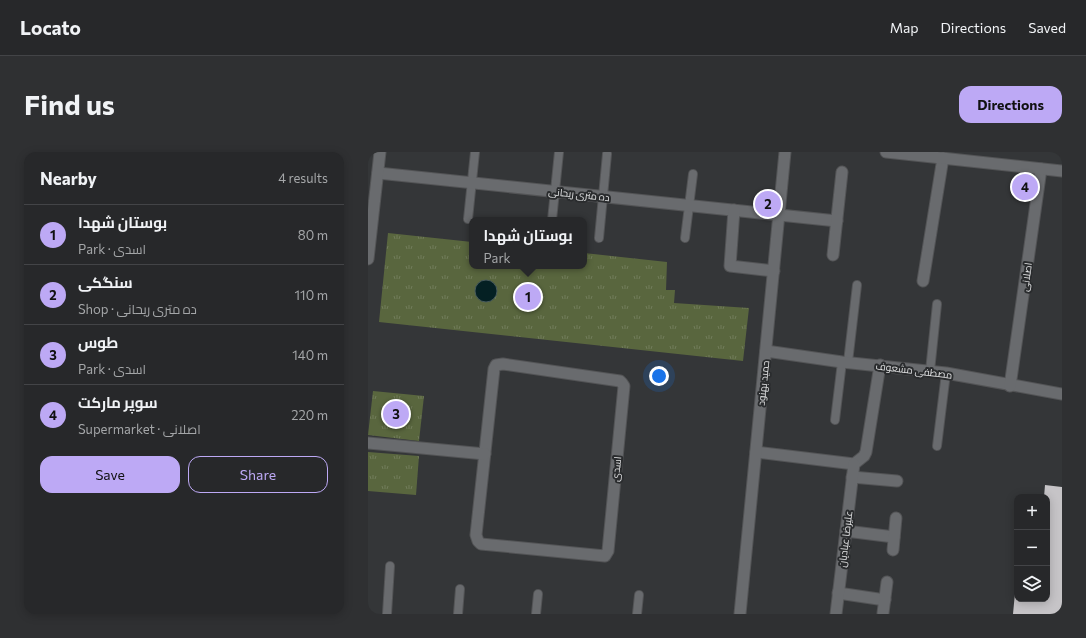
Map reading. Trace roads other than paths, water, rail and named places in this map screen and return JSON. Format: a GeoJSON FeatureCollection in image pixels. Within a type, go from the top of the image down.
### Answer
{"type":"FeatureCollection","features":[{"type":"Feature","properties":{"kind":"street"},"geometry":{"type":"LineString","coordinates":[[368,259],[380,152]]}},
{"type":"Feature","properties":{"kind":"street","name":"حمید بهنود"},"geometry":{"type":"LineString","coordinates":[[740,614],[786,152]]}},
{"type":"Feature","properties":{"kind":"street"},"geometry":{"type":"LineString","coordinates":[[886,152],[1062,171]]}},
{"type":"Feature","properties":{"kind":"street"},"geometry":{"type":"LineString","coordinates":[[923,281],[943,158]]}},
{"type":"Feature","properties":{"kind":"street","name":"اصلانی"},"geometry":{"type":"LineString","coordinates":[[1010,386],[1042,168]]}},
{"type":"Feature","properties":{"kind":"street"},"geometry":{"type":"LineString","coordinates":[[833,255],[842,172]]}},
{"type":"Feature","properties":{"kind":"street","name":"ده متری ریحانی"},"geometry":{"type":"LineString","coordinates":[[378,173],[837,221]]}},
{"type":"Feature","properties":{"kind":"street"},"geometry":{"type":"LineString","coordinates":[[734,210],[730,266],[774,271]]}},
{"type":"Feature","properties":{"kind":"street","name":"مصطفی مشعوف"},"geometry":{"type":"LineString","coordinates":[[766,351],[845,362],[930,371],[1062,394]]}},
{"type":"Feature","properties":{"kind":"street","name":"اسدی"},"geometry":{"type":"LineString","coordinates":[[503,364],[620,381],[624,386],[608,551],[605,556],[481,544],[476,535],[485,454],[494,369],[496,366],[503,364]]}},
{"type":"Feature","properties":{"kind":"street"},"geometry":{"type":"LineString","coordinates":[[756,452],[854,464],[866,452],[880,365]]}},
{"type":"Feature","properties":{"kind":"street"},"geometry":{"type":"LineString","coordinates":[[368,443],[485,454]]}},
{"type":"Feature","properties":{"kind":"street","name":"علیرضا عبادیان"},"geometry":{"type":"LineString","coordinates":[[836,614],[854,464]]}},
{"type":"Feature","properties":{"kind":"street"},"geometry":{"type":"LineString","coordinates":[[852,477],[896,482]]}},
{"type":"Feature","properties":{"kind":"street"},"geometry":{"type":"LineString","coordinates":[[893,550],[896,518]]}},
{"type":"Feature","properties":{"kind":"street"},"geometry":{"type":"LineString","coordinates":[[846,531],[894,537]]}},
{"type":"Feature","properties":{"kind":"street"},"geometry":{"type":"LineString","coordinates":[[883,613],[887,582]]}},
{"type":"Feature","properties":{"kind":"street"},"geometry":{"type":"LineString","coordinates":[[838,594],[885,600]]}},
{"type":"Feature","properties":{"kind":"lane"},"geometry":{"type":"LineString","coordinates":[[468,219],[475,152]]}},
{"type":"Feature","properties":{"kind":"lane"},"geometry":{"type":"LineString","coordinates":[[552,217],[558,152]]}},
{"type":"Feature","properties":{"kind":"lane"},"geometry":{"type":"LineString","coordinates":[[599,238],[607,154]]}},
{"type":"Feature","properties":{"kind":"lane"},"geometry":{"type":"LineString","coordinates":[[685,238],[693,174]]}},
{"type":"Feature","properties":{"kind":"lane"},"geometry":{"type":"LineString","coordinates":[[835,420],[857,286]]}},
{"type":"Feature","properties":{"kind":"lane"},"geometry":{"type":"LineString","coordinates":[[930,371],[937,304]]}},
{"type":"Feature","properties":{"kind":"lane"},"geometry":{"type":"LineString","coordinates":[[937,446],[946,374]]}},
{"type":"Feature","properties":{"kind":"lane"},"geometry":{"type":"LineString","coordinates":[[387,614],[390,566]]}},
{"type":"Feature","properties":{"kind":"lane"},"geometry":{"type":"LineString","coordinates":[[458,614],[460,589]]}},
{"type":"Feature","properties":{"kind":"lane"},"geometry":{"type":"LineString","coordinates":[[536,614],[538,594]]}},
{"type":"Feature","properties":{"kind":"lane"},"geometry":{"type":"LineString","coordinates":[[637,614],[639,595]]}},
{"type":"Feature","properties":{"kind":"water"},"geometry":{"type":"Polygon","coordinates":[[[486,280],[494,283],[497,291],[494,299],[486,302],[478,299],[475,291],[478,283],[486,280]]]}},
{"type":"Feature","properties":{"kind":"place","name":"سوپر مارکت"},"geometry":{"type":"Point","coordinates":[1025,187]}},
{"type":"Feature","properties":{"kind":"place","name":"سنگکی"},"geometry":{"type":"Point","coordinates":[768,204]}},
{"type":"Feature","properties":{"kind":"place","name":"بوستان شهدا"},"geometry":{"type":"Point","coordinates":[528,297]}},
{"type":"Feature","properties":{"kind":"place","name":"طوس"},"geometry":{"type":"Point","coordinates":[396,414]}}]}
